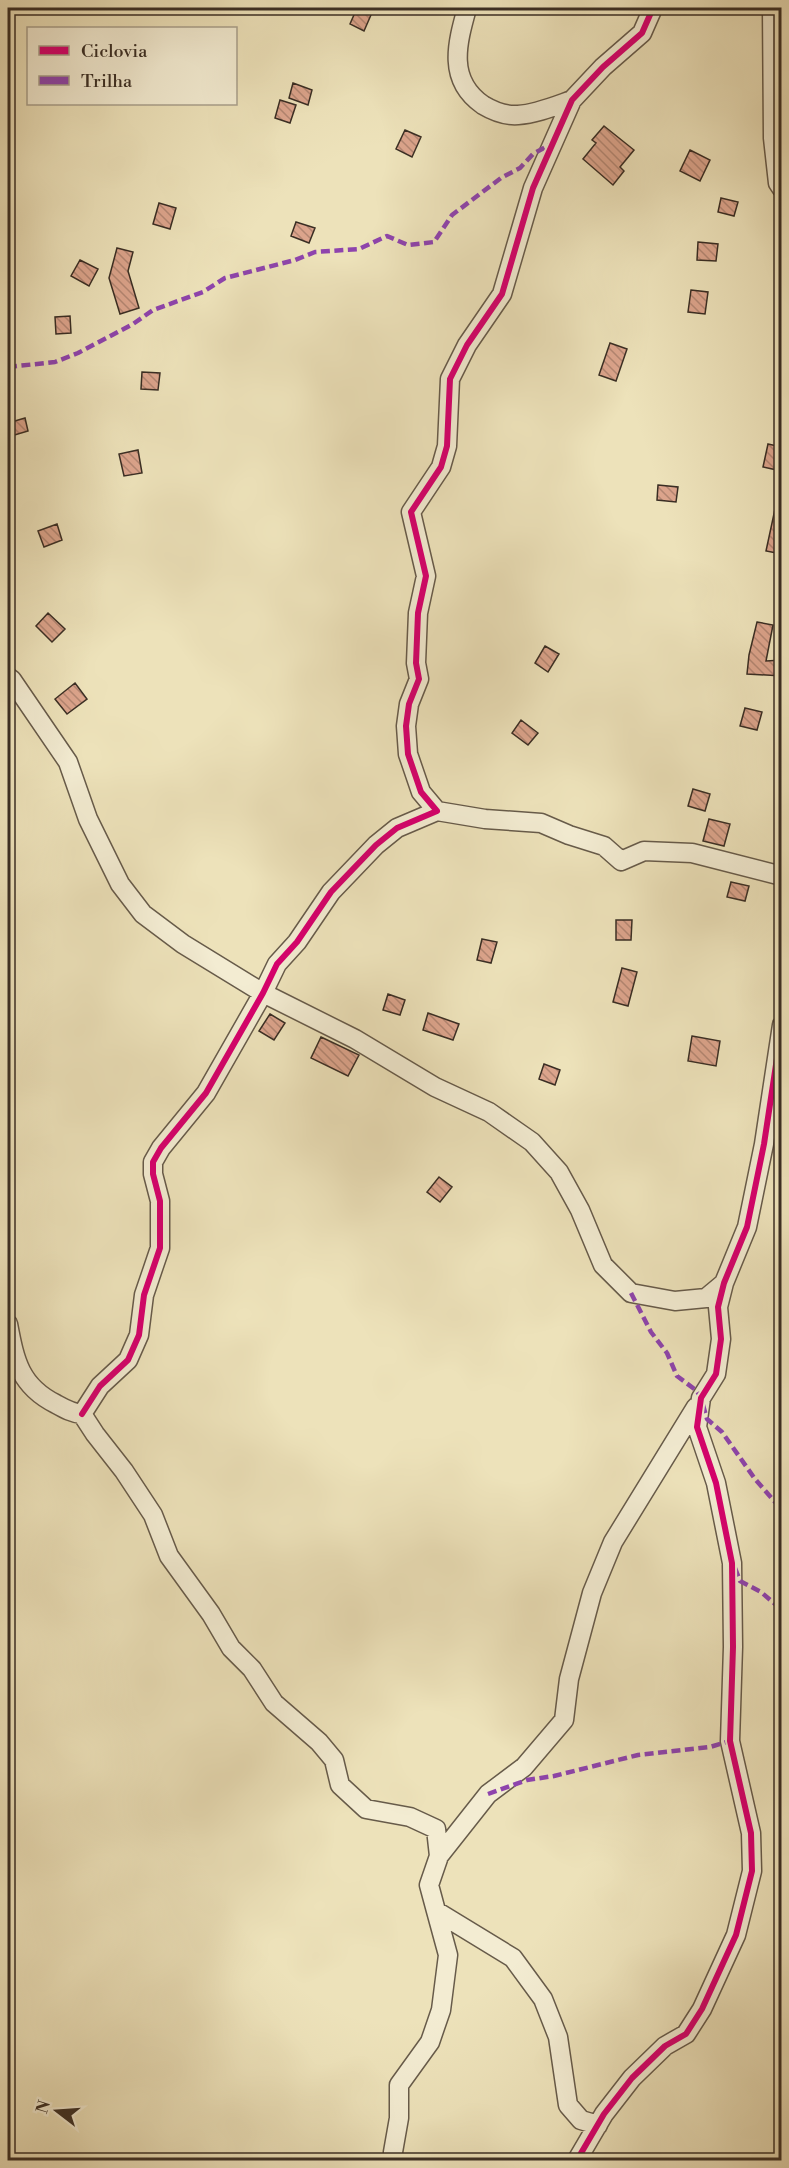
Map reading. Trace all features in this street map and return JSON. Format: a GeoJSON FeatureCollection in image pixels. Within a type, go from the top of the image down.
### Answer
{"type":"FeatureCollection","features":[{"type":"Feature","properties":{"kind":"street"},"geometry":{"type":"LineString","coordinates":[[466,8],[459,38],[458,73],[470,96],[494,112],[517,116],[572,100]]}},
{"type":"Feature","properties":{"kind":"street"},"geometry":{"type":"LineString","coordinates":[[436,811],[421,792],[408,754],[406,726],[409,704],[419,679],[416,663],[417,613],[426,576],[411,512],[441,467],[447,446],[450,380],[467,345],[502,294],[533,188],[572,100],[603,67],[642,33],[653,8]]}},
{"type":"Feature","properties":{"kind":"street"},"geometry":{"type":"LineString","coordinates":[[772,8],[773,138],[778,183],[782,189]]}},
{"type":"Feature","properties":{"kind":"street"},"geometry":{"type":"LineString","coordinates":[[8,677],[31,706],[68,762],[97,838],[120,884],[143,914],[183,944],[263,993],[354,1039],[435,1087],[489,1112],[532,1142],[559,1172],[580,1210],[603,1265],[632,1293],[675,1301],[706,1298],[724,1282]]}},
{"type":"Feature","properties":{"kind":"street"},"geometry":{"type":"LineString","coordinates":[[82,1414],[100,1386],[128,1360],[139,1335],[144,1294],[160,1248],[160,1201],[153,1174],[153,1162],[161,1148],[206,1093],[277,964],[297,942],[331,892],[376,845],[397,828],[436,811],[484,819],[541,823],[604,846],[621,861],[644,851],[692,853],[782,876]]}},
{"type":"Feature","properties":{"kind":"street"},"geometry":{"type":"LineString","coordinates":[[438,1856],[488,1794],[524,1767],[564,1720],[570,1679],[592,1593],[613,1542],[716,1374],[721,1338],[718,1307],[724,1282],[747,1227],[764,1144],[782,1025]]}},
{"type":"Feature","properties":{"kind":"street"},"geometry":{"type":"LineString","coordinates":[[8,1324],[13,1352],[28,1385],[49,1401],[72,1413],[82,1414]]}},
{"type":"Feature","properties":{"kind":"street"},"geometry":{"type":"LineString","coordinates":[[577,2160],[598,2125],[632,2078],[665,2046],[686,2034],[702,2009],[736,1935],[752,1871],[751,1833],[730,1741],[734,1647],[732,1563],[716,1483],[697,1427],[701,1398]]}},
{"type":"Feature","properties":{"kind":"street"},"geometry":{"type":"LineString","coordinates":[[82,1414],[153,1515],[170,1556],[188,1585],[211,1614],[231,1648],[252,1669],[274,1703],[319,1742],[334,1760],[340,1785],[366,1809],[410,1817],[436,1829],[438,1856],[429,1885],[448,1955],[441,2010],[430,2042],[399,2085],[399,2118],[393,2152],[394,2160]]}},
{"type":"Feature","properties":{"kind":"street"},"geometry":{"type":"LineString","coordinates":[[436,1911],[513,1958],[543,2000],[558,2037],[568,2105],[581,2120],[598,2125]]}},
{"type":"Feature","properties":{"kind":"building"},"geometry":{"type":"Polygon","coordinates":[[[357,8],[374,8],[364,31],[350,24],[357,8]]]}},
{"type":"Feature","properties":{"kind":"building"},"geometry":{"type":"Polygon","coordinates":[[[293,83],[312,90],[308,105],[289,98],[293,83]]]}},
{"type":"Feature","properties":{"kind":"building"},"geometry":{"type":"Polygon","coordinates":[[[280,100],[296,105],[290,123],[275,118],[280,100]]]}},
{"type":"Feature","properties":{"kind":"building"},"geometry":{"type":"Polygon","coordinates":[[[604,126],[634,150],[620,167],[624,171],[613,185],[583,159],[596,143],[592,140],[604,126]]]}},
{"type":"Feature","properties":{"kind":"building"},"geometry":{"type":"Polygon","coordinates":[[[405,130],[421,137],[412,157],[396,149],[405,130]]]}},
{"type":"Feature","properties":{"kind":"building"},"geometry":{"type":"Polygon","coordinates":[[[690,150],[710,160],[700,181],[680,171],[690,150]]]}},
{"type":"Feature","properties":{"kind":"building"},"geometry":{"type":"Polygon","coordinates":[[[721,198],[738,202],[734,216],[718,212],[721,198]]]}},
{"type":"Feature","properties":{"kind":"building"},"geometry":{"type":"Polygon","coordinates":[[[159,203],[176,208],[170,229],[153,224],[159,203]]]}},
{"type":"Feature","properties":{"kind":"building"},"geometry":{"type":"Polygon","coordinates":[[[296,222],[315,228],[309,243],[291,236],[296,222]]]}},
{"type":"Feature","properties":{"kind":"building"},"geometry":{"type":"Polygon","coordinates":[[[698,242],[718,244],[716,261],[697,260],[698,242]]]}},
{"type":"Feature","properties":{"kind":"building"},"geometry":{"type":"Polygon","coordinates":[[[117,248],[133,252],[128,271],[139,308],[120,314],[109,278],[117,248]]]}},
{"type":"Feature","properties":{"kind":"building"},"geometry":{"type":"Polygon","coordinates":[[[80,260],[98,269],[89,286],[71,276],[80,260]]]}},
{"type":"Feature","properties":{"kind":"building"},"geometry":{"type":"Polygon","coordinates":[[[691,290],[708,292],[705,314],[688,312],[691,290]]]}},
{"type":"Feature","properties":{"kind":"building"},"geometry":{"type":"Polygon","coordinates":[[[70,316],[71,333],[56,334],[55,317],[70,316]]]}},
{"type":"Feature","properties":{"kind":"building"},"geometry":{"type":"Polygon","coordinates":[[[610,343],[627,349],[616,381],[599,375],[610,343]]]}},
{"type":"Feature","properties":{"kind":"building"},"geometry":{"type":"Polygon","coordinates":[[[142,372],[160,373],[158,390],[141,389],[142,372]]]}},
{"type":"Feature","properties":{"kind":"building"},"geometry":{"type":"Polygon","coordinates":[[[25,418],[28,431],[11,436],[8,423],[25,418]]]}},
{"type":"Feature","properties":{"kind":"building"},"geometry":{"type":"Polygon","coordinates":[[[768,444],[782,447],[777,470],[763,467],[768,444]]]}},
{"type":"Feature","properties":{"kind":"building"},"geometry":{"type":"Polygon","coordinates":[[[138,450],[142,473],[124,476],[119,454],[138,450]]]}},
{"type":"Feature","properties":{"kind":"building"},"geometry":{"type":"Polygon","coordinates":[[[658,485],[678,487],[676,502],[657,500],[658,485]]]}},
{"type":"Feature","properties":{"kind":"building"},"geometry":{"type":"Polygon","coordinates":[[[775,509],[782,510],[782,554],[766,551],[775,509]]]}},
{"type":"Feature","properties":{"kind":"building"},"geometry":{"type":"Polygon","coordinates":[[[57,524],[62,540],[44,547],[38,531],[57,524]]]}},
{"type":"Feature","properties":{"kind":"building"},"geometry":{"type":"Polygon","coordinates":[[[48,613],[65,629],[52,642],[36,626],[48,613]]]}},
{"type":"Feature","properties":{"kind":"building"},"geometry":{"type":"Polygon","coordinates":[[[757,622],[773,625],[766,661],[782,660],[782,676],[747,674],[757,622]]]}},
{"type":"Feature","properties":{"kind":"building"},"geometry":{"type":"Polygon","coordinates":[[[545,646],[559,654],[548,672],[535,663],[545,646]]]}},
{"type":"Feature","properties":{"kind":"building"},"geometry":{"type":"Polygon","coordinates":[[[75,683],[87,699],[67,714],[55,699],[75,683]]]}},
{"type":"Feature","properties":{"kind":"building"},"geometry":{"type":"Polygon","coordinates":[[[745,708],[762,712],[757,730],[740,726],[745,708]]]}},
{"type":"Feature","properties":{"kind":"building"},"geometry":{"type":"Polygon","coordinates":[[[521,720],[538,733],[528,745],[512,733],[521,720]]]}},
{"type":"Feature","properties":{"kind":"building"},"geometry":{"type":"Polygon","coordinates":[[[693,789],[710,794],[705,811],[688,806],[693,789]]]}},
{"type":"Feature","properties":{"kind":"building"},"geometry":{"type":"Polygon","coordinates":[[[709,819],[730,824],[724,846],[703,841],[709,819]]]}},
{"type":"Feature","properties":{"kind":"building"},"geometry":{"type":"Polygon","coordinates":[[[731,882],[749,886],[745,901],[727,897],[731,882]]]}},
{"type":"Feature","properties":{"kind":"building"},"geometry":{"type":"Polygon","coordinates":[[[616,920],[632,920],[631,940],[616,940],[616,920]]]}},
{"type":"Feature","properties":{"kind":"building"},"geometry":{"type":"Polygon","coordinates":[[[482,939],[497,942],[491,963],[477,960],[482,939]]]}},
{"type":"Feature","properties":{"kind":"building"},"geometry":{"type":"Polygon","coordinates":[[[622,968],[637,972],[628,1006],[613,1002],[622,968]]]}},
{"type":"Feature","properties":{"kind":"building"},"geometry":{"type":"Polygon","coordinates":[[[388,994],[405,1000],[400,1015],[383,1010],[388,994]]]}},
{"type":"Feature","properties":{"kind":"building"},"geometry":{"type":"Polygon","coordinates":[[[428,1013],[459,1024],[453,1040],[423,1030],[428,1013]]]}},
{"type":"Feature","properties":{"kind":"building"},"geometry":{"type":"Polygon","coordinates":[[[270,1014],[285,1023],[274,1040],[259,1031],[270,1014]]]}},
{"type":"Feature","properties":{"kind":"building"},"geometry":{"type":"Polygon","coordinates":[[[692,1036],[720,1041],[716,1066],[688,1061],[692,1036]]]}},
{"type":"Feature","properties":{"kind":"building"},"geometry":{"type":"Polygon","coordinates":[[[321,1037],[359,1055],[348,1076],[311,1058],[321,1037]]]}},
{"type":"Feature","properties":{"kind":"building"},"geometry":{"type":"Polygon","coordinates":[[[544,1064],[560,1070],[555,1085],[539,1079],[544,1064]]]}},
{"type":"Feature","properties":{"kind":"building"},"geometry":{"type":"Polygon","coordinates":[[[439,1177],[452,1187],[440,1202],[427,1192],[439,1177]]]}},
{"type":"Feature","properties":{"kind":"marked path"},"geometry":{"type":"LineString","coordinates":[[8,367],[55,362],[78,353],[133,324],[153,310],[203,292],[225,278],[295,260],[315,252],[359,249],[387,236],[408,245],[434,242],[452,215],[501,178],[520,168],[533,154],[553,143]]}},
{"type":"Feature","properties":{"kind":"marked path"},"geometry":{"type":"LineString","coordinates":[[631,1293],[651,1332],[667,1353],[677,1376],[697,1391],[707,1419],[722,1432],[755,1479],[782,1510]]}},
{"type":"Feature","properties":{"kind":"marked path"},"geometry":{"type":"LineString","coordinates":[[735,1568],[740,1581],[761,1592],[782,1610]]}},
{"type":"Feature","properties":{"kind":"marked path"},"geometry":{"type":"LineString","coordinates":[[488,1794],[527,1780],[554,1776],[638,1755],[710,1747],[730,1741]]}},
{"type":"Feature","properties":{"kind":"cycle path"},"geometry":{"type":"LineString","coordinates":[[82,1414],[100,1386],[128,1360],[139,1335],[144,1295],[160,1248],[160,1201],[153,1174],[153,1162],[161,1148],[206,1093],[277,964],[297,942],[331,892],[376,845],[397,828],[437,811],[421,792],[408,754],[406,726],[409,704],[419,679],[416,663],[418,613],[426,576],[411,512],[441,467],[447,446],[450,379],[467,345],[502,294],[533,188],[572,100],[603,67],[642,33],[653,8]]}},
{"type":"Feature","properties":{"kind":"cycle path"},"geometry":{"type":"LineString","coordinates":[[577,2160],[604,2114],[632,2078],[665,2046],[686,2034],[702,2009],[736,1935],[752,1871],[751,1833],[730,1741],[733,1647],[732,1563],[716,1483],[697,1427],[701,1398],[716,1374],[721,1339],[718,1307],[724,1283],[747,1227],[764,1144],[782,1025]]}}]}
